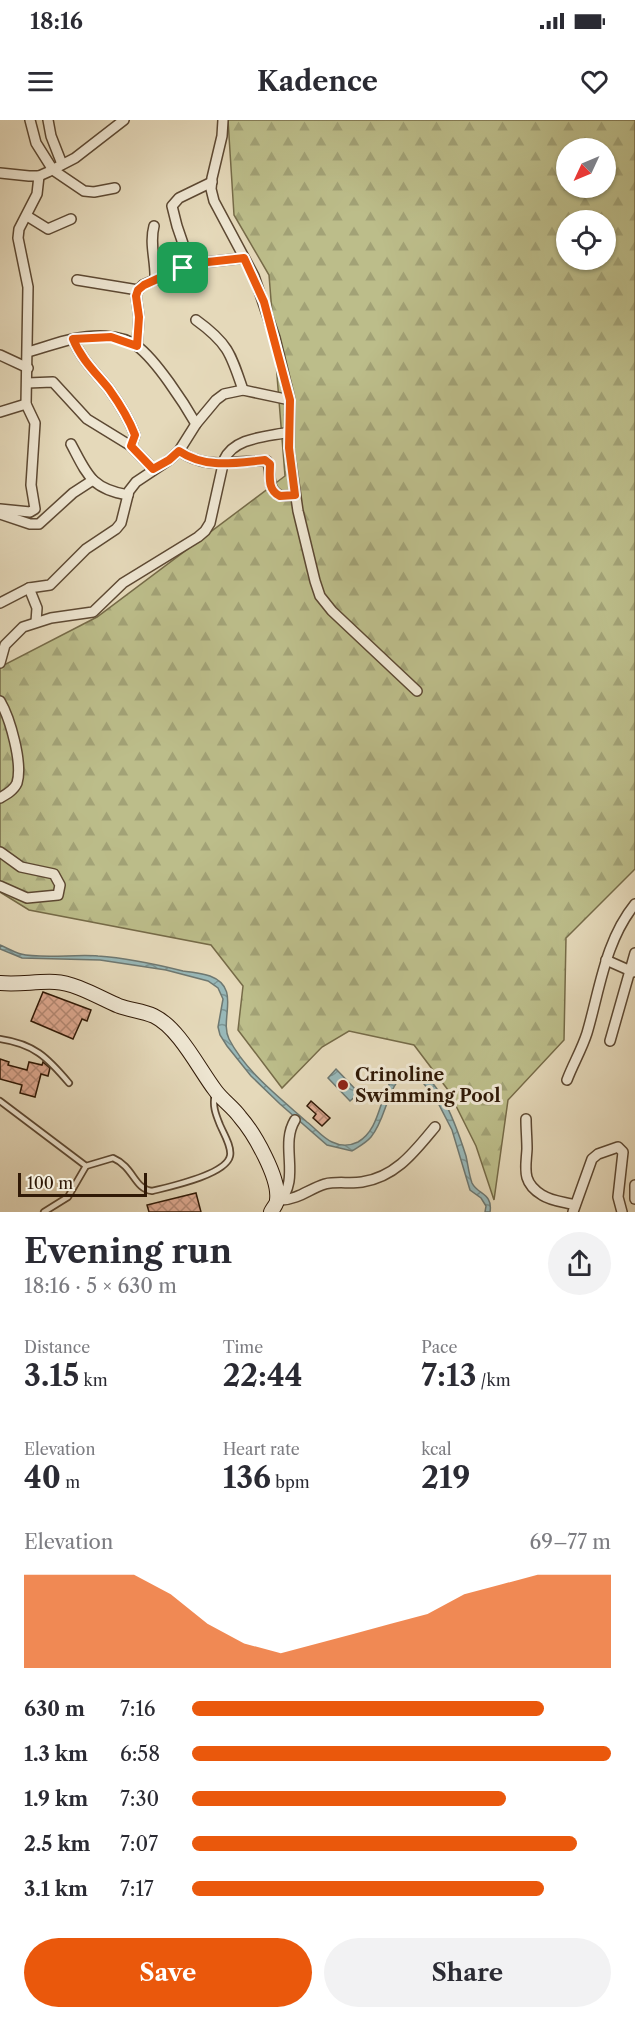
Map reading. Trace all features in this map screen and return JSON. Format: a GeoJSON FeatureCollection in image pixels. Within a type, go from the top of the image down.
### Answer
{"type":"FeatureCollection","features":[{"type":"Feature","properties":{"kind":"street"},"geometry":{"type":"LineString","coordinates":[[30,120],[36,143],[53,170],[84,191],[94,192],[115,188]]}},
{"type":"Feature","properties":{"kind":"street"},"geometry":{"type":"LineString","coordinates":[[48,120],[51,136],[62,164]]}},
{"type":"Feature","properties":{"kind":"street"},"geometry":{"type":"LineString","coordinates":[[0,173],[39,176],[75,158],[124,120]]}},
{"type":"Feature","properties":{"kind":"street"},"geometry":{"type":"LineString","coordinates":[[223,120],[211,189],[214,201],[264,302],[290,400],[289,448],[295,495],[320,596],[337,617],[417,691]]}},
{"type":"Feature","properties":{"kind":"street"},"geometry":{"type":"LineString","coordinates":[[0,509],[30,512],[35,509],[31,485],[35,423],[26,404],[28,287],[18,238],[19,229],[37,194],[39,176]]}},
{"type":"Feature","properties":{"kind":"street"},"geometry":{"type":"LineString","coordinates":[[190,264],[172,206],[179,198],[212,182]]}},
{"type":"Feature","properties":{"kind":"street"},"geometry":{"type":"LineString","coordinates":[[27,216],[48,229],[71,219]]}},
{"type":"Feature","properties":{"kind":"street"},"geometry":{"type":"LineString","coordinates":[[154,226],[151,245],[156,280]]}},
{"type":"Feature","properties":{"kind":"street"},"geometry":{"type":"LineString","coordinates":[[137,346],[139,317],[136,296],[138,290],[144,285],[190,264],[244,258]]}},
{"type":"Feature","properties":{"kind":"street"},"geometry":{"type":"LineString","coordinates":[[77,280],[138,290]]}},
{"type":"Feature","properties":{"kind":"street"},"geometry":{"type":"LineString","coordinates":[[196,320],[221,340],[228,350],[243,390]]}},
{"type":"Feature","properties":{"kind":"street"},"geometry":{"type":"LineString","coordinates":[[28,352],[73,339],[111,337],[137,346],[167,381],[196,424]]}},
{"type":"Feature","properties":{"kind":"street"},"geometry":{"type":"LineString","coordinates":[[73,339],[82,356],[120,405],[133,428],[135,435],[131,446]]}},
{"type":"Feature","properties":{"kind":"street"},"geometry":{"type":"LineString","coordinates":[[0,355],[28,368]]}},
{"type":"Feature","properties":{"kind":"street"},"geometry":{"type":"LineString","coordinates":[[27,383],[53,382],[87,419],[131,446],[153,469]]}},
{"type":"Feature","properties":{"kind":"street"},"geometry":{"type":"LineString","coordinates":[[0,603],[29,588],[50,585],[86,549],[116,529],[123,515],[128,495],[136,482],[179,451],[196,424],[224,394],[243,390],[290,400]]}},
{"type":"Feature","properties":{"kind":"street"},"geometry":{"type":"LineString","coordinates":[[0,412],[26,404]]}},
{"type":"Feature","properties":{"kind":"street"},"geometry":{"type":"LineString","coordinates":[[0,663],[3,642],[23,627],[36,622],[93,612],[123,584],[198,537],[210,523],[227,452],[240,443],[290,432]]}},
{"type":"Feature","properties":{"kind":"street"},"geometry":{"type":"LineString","coordinates":[[71,444],[93,480],[111,492],[128,495]]}},
{"type":"Feature","properties":{"kind":"street"},"geometry":{"type":"LineString","coordinates":[[179,451],[199,461],[223,464],[267,461],[270,464],[270,486],[273,490],[280,496],[295,495]]}},
{"type":"Feature","properties":{"kind":"street"},"geometry":{"type":"LineString","coordinates":[[0,514],[30,524],[39,524],[73,493],[93,480]]}},
{"type":"Feature","properties":{"kind":"street"},"geometry":{"type":"LineString","coordinates":[[29,588],[37,608],[36,622]]}},
{"type":"Feature","properties":{"kind":"street"},"geometry":{"type":"LineString","coordinates":[[0,701],[14,740],[18,777],[11,792],[0,798]]}},
{"type":"Feature","properties":{"kind":"street"},"geometry":{"type":"LineString","coordinates":[[0,852],[21,867],[54,874],[60,885],[58,895],[27,898],[0,886]]}},
{"type":"Feature","properties":{"kind":"street"},"geometry":{"type":"LineString","coordinates":[[567,1080],[586,1037],[606,960],[622,923],[635,905]]}},
{"type":"Feature","properties":{"kind":"street"},"geometry":{"type":"LineString","coordinates":[[610,1041],[632,972],[635,953]]}},
{"type":"Feature","properties":{"kind":"street"},"geometry":{"type":"LineString","coordinates":[[606,960],[632,972]]}},
{"type":"Feature","properties":{"kind":"street"},"geometry":{"type":"LineString","coordinates":[[0,982],[14,985],[57,982],[94,994],[116,1005],[156,1017],[178,1038],[216,1092],[240,1116],[253,1135],[267,1162],[276,1189],[276,1206]]}},
{"type":"Feature","properties":{"kind":"street"},"geometry":{"type":"LineString","coordinates":[[526,1119],[527,1154],[524,1169],[526,1177],[535,1190],[574,1209],[592,1159],[598,1154],[618,1147],[623,1152],[618,1197],[622,1212]]}},
{"type":"Feature","properties":{"kind":"street"},"geometry":{"type":"LineString","coordinates":[[276,1206],[289,1180],[288,1135],[295,1120]]}},
{"type":"Feature","properties":{"kind":"street"},"geometry":{"type":"LineString","coordinates":[[276,1206],[301,1197],[326,1184],[365,1182],[385,1175],[410,1157],[435,1127]]}},
{"type":"Feature","properties":{"kind":"street"},"geometry":{"type":"LineString","coordinates":[[635,1185],[635,1200]]}},
{"type":"Feature","properties":{"kind":"lane"},"geometry":{"type":"LineString","coordinates":[[0,1039],[15,1041],[36,1049],[52,1062],[69,1083]]}},
{"type":"Feature","properties":{"kind":"lane"},"geometry":{"type":"LineString","coordinates":[[44,1212],[68,1197],[86,1166],[113,1158],[129,1168],[139,1186],[144,1190],[152,1191],[197,1178],[227,1163],[230,1150],[213,1105],[216,1092]]}},
{"type":"Feature","properties":{"kind":"lane"},"geometry":{"type":"LineString","coordinates":[[0,1101],[86,1166]]}},
{"type":"Feature","properties":{"kind":"green space"},"geometry":{"type":"Polygon","coordinates":[[[228,120],[635,120],[635,869],[566,938],[564,1040],[508,1100],[494,1200],[476,1146],[448,1090],[414,1045],[349,1031],[322,1047],[282,1088],[238,1030],[243,986],[211,945],[29,910],[0,892],[0,667],[97,617],[285,476],[269,275],[234,215],[228,120]]]}},
{"type":"Feature","properties":{"kind":"water"},"geometry":{"type":"Polygon","coordinates":[[[0,945],[29,955],[89,956],[130,960],[204,974],[220,981],[227,996],[227,1031],[236,1051],[275,1094],[322,1135],[335,1143],[352,1144],[366,1135],[377,1117],[388,1086],[401,1070],[420,1073],[428,1078],[449,1110],[466,1156],[472,1183],[489,1201],[490,1212],[485,1212],[486,1206],[481,1198],[470,1190],[452,1130],[436,1099],[420,1079],[403,1075],[393,1089],[376,1130],[364,1143],[352,1151],[327,1145],[251,1076],[227,1046],[218,1027],[223,999],[218,988],[208,981],[166,970],[100,960],[22,958],[0,949],[0,945]]]}},
{"type":"Feature","properties":{"kind":"water","name":"Crinoline Swimming Pool"},"geometry":{"type":"Polygon","coordinates":[[[336,1069],[359,1093],[350,1101],[328,1078],[336,1069]]]}},
{"type":"Feature","properties":{"kind":"building"},"geometry":{"type":"Polygon","coordinates":[[[43,992],[91,1010],[87,1021],[82,1019],[73,1039],[31,1021],[43,992]]]}},
{"type":"Feature","properties":{"kind":"building"},"geometry":{"type":"Polygon","coordinates":[[[0,1059],[9,1062],[8,1065],[27,1070],[29,1062],[42,1065],[43,1062],[50,1068],[48,1076],[41,1074],[35,1097],[20,1093],[22,1085],[0,1079],[0,1059]]]}},
{"type":"Feature","properties":{"kind":"building"},"geometry":{"type":"Polygon","coordinates":[[[311,1101],[330,1118],[322,1126],[313,1118],[316,1114],[307,1106],[311,1101]]]}},
{"type":"Feature","properties":{"kind":"building"},"geometry":{"type":"Polygon","coordinates":[[[196,1193],[201,1212],[149,1212],[147,1205],[196,1193]]]}},
{"type":"Feature","properties":{"kind":"place","name":"Crinoline Swimming Pool"},"geometry":{"type":"Point","coordinates":[343,1085]}},
{"type":"Feature","properties":{"kind":"route"},"geometry":{"type":"LineString","coordinates":[[244,258],[254,276],[275,338],[290,400],[289,448],[295,495],[276,494],[270,486],[270,464],[265,460],[223,464],[207,463],[190,458],[179,451],[153,469],[131,446],[135,435],[133,428],[109,389],[90,368],[76,346],[73,339],[99,336],[124,340],[137,346],[139,317],[136,296],[138,290],[144,285],[183,268],[190,264],[244,258]]}}]}
